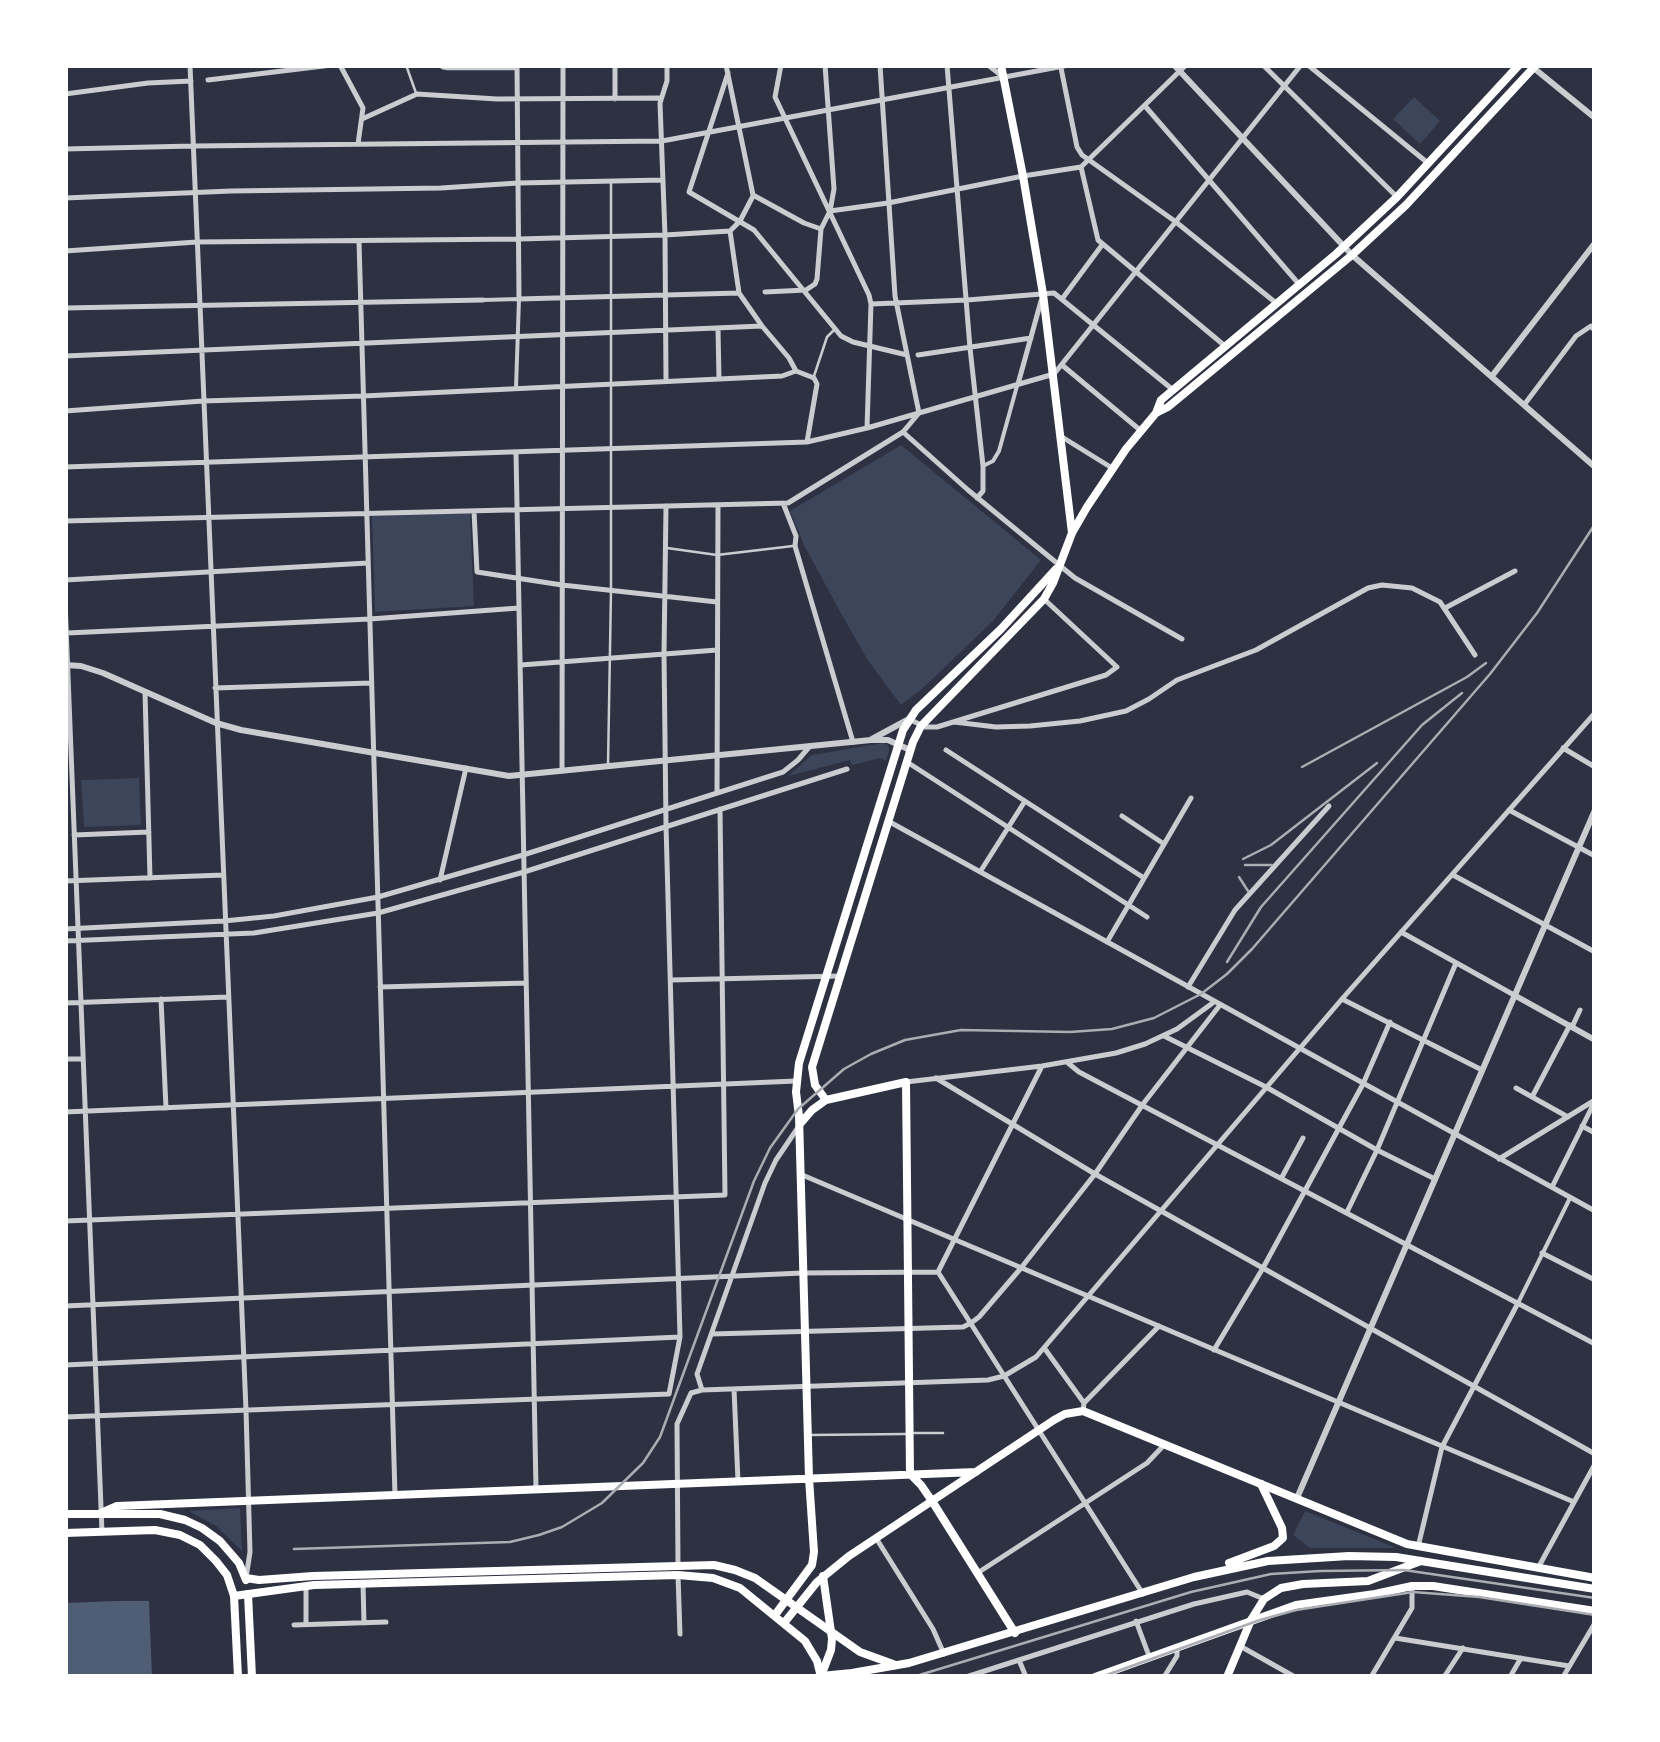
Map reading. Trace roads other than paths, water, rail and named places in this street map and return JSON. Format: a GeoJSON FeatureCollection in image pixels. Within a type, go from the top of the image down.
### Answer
{"type":"FeatureCollection","features":[{"type":"Feature","properties":{"kind":"main road"},"geometry":{"type":"LineString","coordinates":[[1001,65],[1043,294],[1072,533]]}},
{"type":"Feature","properties":{"kind":"main road"},"geometry":{"type":"LineString","coordinates":[[826,1100],[815,1085],[812,1066],[910,750],[921,726],[1044,599],[1072,533],[1112,468],[1162,400],[1300,286],[1397,197],[1520,65]]}},
{"type":"Feature","properties":{"kind":"main road"},"geometry":{"type":"LineString","coordinates":[[1156,413],[1352,255],[1406,205],[1533,66]]}},
{"type":"Feature","properties":{"kind":"main road"},"geometry":{"type":"LineString","coordinates":[[774,1615],[814,1559],[796,1082],[799,1064],[897,744],[909,719],[1059,566]]}},
{"type":"Feature","properties":{"kind":"main road"},"geometry":{"type":"LineString","coordinates":[[799,1126],[826,1100],[906,1082],[910,1474],[922,1485],[1015,1633]]}},
{"type":"Feature","properties":{"kind":"main road"},"geometry":{"type":"LineString","coordinates":[[784,1623],[823,1576],[1039,1430],[1083,1407],[1392,1538],[1595,1578]]}},
{"type":"Feature","properties":{"kind":"main road"},"geometry":{"type":"LineString","coordinates":[[101,1513],[118,1506],[976,1472]]}},
{"type":"Feature","properties":{"kind":"main road"},"geometry":{"type":"LineString","coordinates":[[821,1676],[871,1671],[944,1654],[1194,1577],[1274,1546],[1282,1540],[1284,1531],[1260,1484]]}},
{"type":"Feature","properties":{"kind":"main road"},"geometry":{"type":"LineString","coordinates":[[65,1514],[160,1514],[193,1523],[212,1534],[239,1563],[246,1578],[252,1677]]}},
{"type":"Feature","properties":{"kind":"main road"},"geometry":{"type":"LineString","coordinates":[[65,1533],[161,1530],[188,1538],[216,1560],[227,1575],[234,1596],[238,1677]]}},
{"type":"Feature","properties":{"kind":"main road"},"geometry":{"type":"LineString","coordinates":[[1194,1577],[1289,1558],[1367,1556],[1426,1560],[1595,1589]]}},
{"type":"Feature","properties":{"kind":"main road"},"geometry":{"type":"LineString","coordinates":[[1227,1677],[1251,1620],[1264,1599],[1276,1590],[1293,1585],[1368,1581],[1426,1560]]}},
{"type":"Feature","properties":{"kind":"main road"},"geometry":{"type":"LineString","coordinates":[[234,1596],[306,1586],[714,1566],[762,1582],[867,1656],[902,1665]]}},
{"type":"Feature","properties":{"kind":"main road"},"geometry":{"type":"LineString","coordinates":[[246,1578],[678,1570],[730,1583],[774,1615],[810,1647],[821,1676]]}},
{"type":"Feature","properties":{"kind":"main road"},"geometry":{"type":"LineString","coordinates":[[821,1676],[831,1650],[832,1633],[823,1576]]}},
{"type":"Feature","properties":{"kind":"main road"},"geometry":{"type":"LineString","coordinates":[[1095,1677],[1303,1604],[1412,1586],[1595,1610]]}},
{"type":"Feature","properties":{"kind":"street"},"geometry":{"type":"LineString","coordinates":[[190,65],[246,1410],[250,1552],[246,1578]]}},
{"type":"Feature","properties":{"kind":"street"},"geometry":{"type":"LineString","coordinates":[[208,80],[336,65],[364,108],[358,144]]}},
{"type":"Feature","properties":{"kind":"street"},"geometry":{"type":"LineString","coordinates":[[562,771],[563,65]]}},
{"type":"Feature","properties":{"kind":"street"},"geometry":{"type":"LineString","coordinates":[[615,65],[615,99]]}},
{"type":"Feature","properties":{"kind":"street"},"geometry":{"type":"LineString","coordinates":[[666,382],[660,98],[667,80],[667,65]]}},
{"type":"Feature","properties":{"kind":"street"},"geometry":{"type":"LineString","coordinates":[[781,65],[775,97],[866,285],[871,304],[867,428]]}},
{"type":"Feature","properties":{"kind":"street"},"geometry":{"type":"LineString","coordinates":[[765,292],[806,290],[818,279],[822,229],[834,189],[825,65]]}},
{"type":"Feature","properties":{"kind":"street"},"geometry":{"type":"LineString","coordinates":[[880,65],[896,303],[919,412]]}},
{"type":"Feature","properties":{"kind":"street"},"geometry":{"type":"LineString","coordinates":[[947,65],[983,466],[983,491],[977,498]]}},
{"type":"Feature","properties":{"kind":"street"},"geometry":{"type":"LineString","coordinates":[[988,65],[1004,78]]}},
{"type":"Feature","properties":{"kind":"street"},"geometry":{"type":"LineString","coordinates":[[1263,65],[1397,197]]}},
{"type":"Feature","properties":{"kind":"street"},"geometry":{"type":"LineString","coordinates":[[65,467],[807,442],[1054,374],[1304,65],[1429,164]]}},
{"type":"Feature","properties":{"kind":"street"},"geometry":{"type":"LineString","coordinates":[[65,149],[662,142],[1064,66],[1077,146],[1089,160],[1176,222],[1277,304]]}},
{"type":"Feature","properties":{"kind":"street"},"geometry":{"type":"LineString","coordinates":[[1533,66],[1595,118]]}},
{"type":"Feature","properties":{"kind":"street"},"geometry":{"type":"LineString","coordinates":[[516,388],[517,67]]}},
{"type":"Feature","properties":{"kind":"street"},"geometry":{"type":"LineString","coordinates":[[830,211],[1081,167],[1180,67],[1352,255],[1595,467]]}},
{"type":"Feature","properties":{"kind":"street"},"geometry":{"type":"LineString","coordinates":[[65,251],[197,242],[519,239],[730,231],[753,196],[727,69]]}},
{"type":"Feature","properties":{"kind":"street"},"geometry":{"type":"LineString","coordinates":[[727,69],[689,192],[754,230],[835,330],[847,340],[906,355],[1031,338]]}},
{"type":"Feature","properties":{"kind":"street"},"geometry":{"type":"LineString","coordinates":[[65,94],[190,81]]}},
{"type":"Feature","properties":{"kind":"street"},"geometry":{"type":"LineString","coordinates":[[362,119],[417,94],[518,100],[660,98]]}},
{"type":"Feature","properties":{"kind":"street"},"geometry":{"type":"LineString","coordinates":[[1145,106],[1300,286]]}},
{"type":"Feature","properties":{"kind":"street"},"geometry":{"type":"LineString","coordinates":[[1081,167],[1095,234],[1102,245],[1224,346]]}},
{"type":"Feature","properties":{"kind":"street"},"geometry":{"type":"LineString","coordinates":[[65,198],[663,180]]}},
{"type":"Feature","properties":{"kind":"street"},"geometry":{"type":"LineString","coordinates":[[753,196],[822,229]]}},
{"type":"Feature","properties":{"kind":"street"},"geometry":{"type":"LineString","coordinates":[[730,231],[739,293],[796,371]]}},
{"type":"Feature","properties":{"kind":"street"},"geometry":{"type":"LineString","coordinates":[[359,241],[396,1495]]}},
{"type":"Feature","properties":{"kind":"street"},"geometry":{"type":"LineString","coordinates":[[1492,376],[1595,244]]}},
{"type":"Feature","properties":{"kind":"street"},"geometry":{"type":"LineString","coordinates":[[1062,298],[1102,245]]}},
{"type":"Feature","properties":{"kind":"street"},"geometry":{"type":"LineString","coordinates":[[65,308],[739,293]]}},
{"type":"Feature","properties":{"kind":"street"},"geometry":{"type":"LineString","coordinates":[[871,304],[1054,293],[1172,389]]}},
{"type":"Feature","properties":{"kind":"street"},"geometry":{"type":"LineString","coordinates":[[983,466],[999,450],[1043,294]]}},
{"type":"Feature","properties":{"kind":"street"},"geometry":{"type":"LineString","coordinates":[[65,356],[762,326]]}},
{"type":"Feature","properties":{"kind":"street"},"geometry":{"type":"LineString","coordinates":[[718,328],[719,379]]}},
{"type":"Feature","properties":{"kind":"street"},"geometry":{"type":"LineString","coordinates":[[1524,405],[1576,336],[1593,328]]}},
{"type":"Feature","properties":{"kind":"street"},"geometry":{"type":"LineString","coordinates":[[1062,365],[1140,430]]}},
{"type":"Feature","properties":{"kind":"street"},"geometry":{"type":"LineString","coordinates":[[65,411],[202,401],[782,376],[796,371],[814,378],[817,384],[807,442]]}},
{"type":"Feature","properties":{"kind":"street"},"geometry":{"type":"LineString","coordinates":[[65,521],[783,503],[902,432],[919,412]]}},
{"type":"Feature","properties":{"kind":"street"},"geometry":{"type":"LineString","coordinates":[[902,432],[1081,583],[1182,639]]}},
{"type":"Feature","properties":{"kind":"street"},"geometry":{"type":"LineString","coordinates":[[1062,437],[1112,468]]}},
{"type":"Feature","properties":{"kind":"street"},"geometry":{"type":"LineString","coordinates":[[516,452],[536,1490]]}},
{"type":"Feature","properties":{"kind":"street"},"geometry":{"type":"LineString","coordinates":[[783,503],[796,536],[795,546],[853,742]]}},
{"type":"Feature","properties":{"kind":"street"},"geometry":{"type":"LineString","coordinates":[[718,505],[718,793]]}},
{"type":"Feature","properties":{"kind":"street"},"geometry":{"type":"LineString","coordinates":[[65,1417],[669,1394],[680,1337],[666,825],[666,506]]}},
{"type":"Feature","properties":{"kind":"street"},"geometry":{"type":"LineString","coordinates":[[474,511],[476,572],[717,602]]}},
{"type":"Feature","properties":{"kind":"street"},"geometry":{"type":"LineString","coordinates":[[65,580],[371,563]]}},
{"type":"Feature","properties":{"kind":"street"},"geometry":{"type":"LineString","coordinates":[[1445,608],[1515,572]]}},
{"type":"Feature","properties":{"kind":"street"},"geometry":{"type":"LineString","coordinates":[[954,722],[1030,726],[1080,721],[1126,710],[1177,680],[1256,650],[1368,588],[1382,585],[1412,588],[1432,596],[1445,608],[1474,656]]}},
{"type":"Feature","properties":{"kind":"street"},"geometry":{"type":"LineString","coordinates":[[871,740],[909,719],[932,728],[1106,675],[1117,667],[1044,599]]}},
{"type":"Feature","properties":{"kind":"street"},"geometry":{"type":"LineString","coordinates":[[65,600],[68,773],[77,881],[102,1532]]}},
{"type":"Feature","properties":{"kind":"street"},"geometry":{"type":"LineString","coordinates":[[66,634],[519,608]]}},
{"type":"Feature","properties":{"kind":"street"},"geometry":{"type":"LineString","coordinates":[[520,665],[717,650]]}},
{"type":"Feature","properties":{"kind":"street"},"geometry":{"type":"LineString","coordinates":[[66,665],[103,674],[240,730],[494,774],[522,776],[871,740],[888,740],[910,750]]}},
{"type":"Feature","properties":{"kind":"street"},"geometry":{"type":"LineString","coordinates":[[215,688],[372,683]]}},
{"type":"Feature","properties":{"kind":"street"},"geometry":{"type":"LineString","coordinates":[[145,692],[150,878]]}},
{"type":"Feature","properties":{"kind":"street"},"geometry":{"type":"LineString","coordinates":[[680,1634],[676,1424],[688,1396],[702,1390],[988,1380],[1004,1376],[1036,1357],[1266,1087],[1595,712]]}},
{"type":"Feature","properties":{"kind":"street"},"geometry":{"type":"LineString","coordinates":[[65,929],[224,922],[378,897],[783,772],[810,746]]}},
{"type":"Feature","properties":{"kind":"street"},"geometry":{"type":"LineString","coordinates":[[1563,748],[1595,766]]}},
{"type":"Feature","properties":{"kind":"street"},"geometry":{"type":"LineString","coordinates":[[946,750],[1144,878]]}},
{"type":"Feature","properties":{"kind":"street"},"geometry":{"type":"LineString","coordinates":[[907,762],[1147,917]]}},
{"type":"Feature","properties":{"kind":"street"},"geometry":{"type":"LineString","coordinates":[[440,880],[466,768]]}},
{"type":"Feature","properties":{"kind":"street"},"geometry":{"type":"LineString","coordinates":[[65,941],[225,936],[378,913],[524,872],[847,769]]}},
{"type":"Feature","properties":{"kind":"street"},"geometry":{"type":"LineString","coordinates":[[1108,942],[1191,798]]}},
{"type":"Feature","properties":{"kind":"street"},"geometry":{"type":"LineString","coordinates":[[980,872],[1025,802]]}},
{"type":"Feature","properties":{"kind":"street"},"geometry":{"type":"LineString","coordinates":[[1188,987],[1235,910],[1329,806]]}},
{"type":"Feature","properties":{"kind":"street"},"geometry":{"type":"LineString","coordinates":[[65,1221],[725,1195],[720,809]]}},
{"type":"Feature","properties":{"kind":"street"},"geometry":{"type":"LineString","coordinates":[[1508,810],[1595,856]]}},
{"type":"Feature","properties":{"kind":"street"},"geometry":{"type":"LineString","coordinates":[[1297,1498],[1595,810]]}},
{"type":"Feature","properties":{"kind":"street"},"geometry":{"type":"LineString","coordinates":[[1122,816],[1164,844]]}},
{"type":"Feature","properties":{"kind":"street"},"geometry":{"type":"LineString","coordinates":[[888,821],[1595,1211]]}},
{"type":"Feature","properties":{"kind":"street"},"geometry":{"type":"LineString","coordinates":[[65,828],[149,832]]}},
{"type":"Feature","properties":{"kind":"street"},"geometry":{"type":"LineString","coordinates":[[65,881],[223,875]]}},
{"type":"Feature","properties":{"kind":"street"},"geometry":{"type":"LineString","coordinates":[[1453,875],[1595,952]]}},
{"type":"Feature","properties":{"kind":"street"},"geometry":{"type":"LineString","coordinates":[[1401,932],[1595,1040]]}},
{"type":"Feature","properties":{"kind":"street"},"geometry":{"type":"LineString","coordinates":[[1347,1212],[1456,962]]}},
{"type":"Feature","properties":{"kind":"street"},"geometry":{"type":"LineString","coordinates":[[671,980],[840,976]]}},
{"type":"Feature","properties":{"kind":"street"},"geometry":{"type":"LineString","coordinates":[[380,987],[526,983]]}},
{"type":"Feature","properties":{"kind":"street"},"geometry":{"type":"LineString","coordinates":[[65,1003],[228,997]]}},
{"type":"Feature","properties":{"kind":"street"},"geometry":{"type":"LineString","coordinates":[[161,999],[166,1108]]}},
{"type":"Feature","properties":{"kind":"street"},"geometry":{"type":"LineString","coordinates":[[1342,1000],[1482,1070]]}},
{"type":"Feature","properties":{"kind":"street"},"geometry":{"type":"LineString","coordinates":[[906,1082],[1116,1053],[1164,1036],[1217,1003]]}},
{"type":"Feature","properties":{"kind":"street"},"geometry":{"type":"LineString","coordinates":[[712,1334],[964,1327],[980,1318],[1095,1174],[1217,1003]]}},
{"type":"Feature","properties":{"kind":"street"},"geometry":{"type":"LineString","coordinates":[[1532,1097],[1580,1010]]}},
{"type":"Feature","properties":{"kind":"street"},"geometry":{"type":"LineString","coordinates":[[1214,1350],[1339,1128],[1390,1022]]}},
{"type":"Feature","properties":{"kind":"street"},"geometry":{"type":"LineString","coordinates":[[1164,1036],[1434,1179]]}},
{"type":"Feature","properties":{"kind":"street"},"geometry":{"type":"LineString","coordinates":[[65,1060],[83,1059]]}},
{"type":"Feature","properties":{"kind":"street"},"geometry":{"type":"LineString","coordinates":[[1068,1062],[1079,1072],[1595,1344]]}},
{"type":"Feature","properties":{"kind":"street"},"geometry":{"type":"LineString","coordinates":[[938,1272],[1042,1066]]}},
{"type":"Feature","properties":{"kind":"street"},"geometry":{"type":"LineString","coordinates":[[936,1078],[1095,1174],[1595,1454]]}},
{"type":"Feature","properties":{"kind":"street"},"geometry":{"type":"LineString","coordinates":[[65,1112],[796,1082]]}},
{"type":"Feature","properties":{"kind":"street"},"geometry":{"type":"LineString","coordinates":[[1516,1088],[1568,1116]]}},
{"type":"Feature","properties":{"kind":"street"},"geometry":{"type":"LineString","coordinates":[[1499,1158],[1595,1100]]}},
{"type":"Feature","properties":{"kind":"street"},"geometry":{"type":"LineString","coordinates":[[1552,1188],[1595,1100]]}},
{"type":"Feature","properties":{"kind":"street"},"geometry":{"type":"LineString","coordinates":[[702,1390],[697,1374],[771,1170],[799,1126]]}},
{"type":"Feature","properties":{"kind":"street"},"geometry":{"type":"LineString","coordinates":[[1582,1126],[1595,1134]]}},
{"type":"Feature","properties":{"kind":"street"},"geometry":{"type":"LineString","coordinates":[[1282,1177],[1303,1138]]}},
{"type":"Feature","properties":{"kind":"street"},"geometry":{"type":"LineString","coordinates":[[800,1174],[1574,1502]]}},
{"type":"Feature","properties":{"kind":"street"},"geometry":{"type":"LineString","coordinates":[[1418,1546],[1442,1446],[1570,1198]]}},
{"type":"Feature","properties":{"kind":"street"},"geometry":{"type":"LineString","coordinates":[[1542,1252],[1595,1280]]}},
{"type":"Feature","properties":{"kind":"street"},"geometry":{"type":"LineString","coordinates":[[65,1306],[802,1274],[938,1272]]}},
{"type":"Feature","properties":{"kind":"street"},"geometry":{"type":"LineString","coordinates":[[938,1272],[1142,1594]]}},
{"type":"Feature","properties":{"kind":"street"},"geometry":{"type":"LineString","coordinates":[[1045,1349],[1083,1407],[1159,1326]]}},
{"type":"Feature","properties":{"kind":"street"},"geometry":{"type":"LineString","coordinates":[[65,1365],[680,1337]]}},
{"type":"Feature","properties":{"kind":"street"},"geometry":{"type":"LineString","coordinates":[[734,1389],[738,1481]]}},
{"type":"Feature","properties":{"kind":"street"},"geometry":{"type":"LineString","coordinates":[[978,1573],[1148,1463],[1165,1444]]}},
{"type":"Feature","properties":{"kind":"street"},"geometry":{"type":"LineString","coordinates":[[1538,1568],[1595,1464]]}},
{"type":"Feature","properties":{"kind":"street"},"geometry":{"type":"LineString","coordinates":[[876,1538],[933,1628],[944,1654]]}},
{"type":"Feature","properties":{"kind":"street"},"geometry":{"type":"LineString","coordinates":[[362,1583],[364,1623]]}},
{"type":"Feature","properties":{"kind":"street"},"geometry":{"type":"LineString","coordinates":[[306,1586],[306,1624]]}},
{"type":"Feature","properties":{"kind":"street"},"geometry":{"type":"LineString","coordinates":[[1371,1677],[1412,1608],[1412,1586]]}},
{"type":"Feature","properties":{"kind":"street"},"geometry":{"type":"LineString","coordinates":[[966,1677],[1136,1622],[1242,1593],[1264,1599]]}},
{"type":"Feature","properties":{"kind":"street"},"geometry":{"type":"LineString","coordinates":[[294,1624],[386,1622]]}},
{"type":"Feature","properties":{"kind":"street"},"geometry":{"type":"LineString","coordinates":[[1136,1622],[1149,1657]]}},
{"type":"Feature","properties":{"kind":"street"},"geometry":{"type":"LineString","coordinates":[[1563,1677],[1595,1623]]}},
{"type":"Feature","properties":{"kind":"street"},"geometry":{"type":"LineString","coordinates":[[1395,1638],[1570,1666]]}},
{"type":"Feature","properties":{"kind":"street"},"geometry":{"type":"LineString","coordinates":[[1240,1646],[1295,1677]]}},
{"type":"Feature","properties":{"kind":"street"},"geometry":{"type":"LineString","coordinates":[[1164,1677],[1178,1656],[1177,1647]]}},
{"type":"Feature","properties":{"kind":"street"},"geometry":{"type":"LineString","coordinates":[[1444,1677],[1462,1648]]}},
{"type":"Feature","properties":{"kind":"street"},"geometry":{"type":"LineString","coordinates":[[1510,1677],[1522,1658]]}},
{"type":"Feature","properties":{"kind":"street"},"geometry":{"type":"LineString","coordinates":[[1019,1660],[1026,1677]]}},
{"type":"Feature","properties":{"kind":"lane"},"geometry":{"type":"LineString","coordinates":[[406,65],[417,94]]}},
{"type":"Feature","properties":{"kind":"lane"},"geometry":{"type":"LineString","coordinates":[[440,65],[447,69],[517,67]]}},
{"type":"Feature","properties":{"kind":"lane"},"geometry":{"type":"LineString","coordinates":[[608,767],[611,181]]}},
{"type":"Feature","properties":{"kind":"lane"},"geometry":{"type":"LineString","coordinates":[[814,378],[828,337],[835,330]]}},
{"type":"Feature","properties":{"kind":"lane"},"geometry":{"type":"LineString","coordinates":[[665,548],[717,555],[795,546]]}},
{"type":"Feature","properties":{"kind":"lane"},"geometry":{"type":"LineString","coordinates":[[808,1435],[943,1433]]}},
{"type":"Feature","properties":{"kind":"tram line"},"geometry":{"type":"LineString","coordinates":[[1101,1677],[1296,1610],[1413,1592],[1479,1597],[1595,1615]]}},
{"type":"Feature","properties":{"kind":"railway"},"geometry":{"type":"LineString","coordinates":[[294,1549],[510,1542],[562,1527],[602,1503],[643,1463],[660,1437],[754,1181],[770,1148],[798,1109],[844,1069],[905,1040],[961,1030],[1112,1029],[1154,1018],[1201,994],[1252,949],[1490,674],[1537,613],[1595,524]]}},
{"type":"Feature","properties":{"kind":"railway"},"geometry":{"type":"LineString","coordinates":[[1302,767],[1486,663]]}},
{"type":"Feature","properties":{"kind":"railway"},"geometry":{"type":"LineString","coordinates":[[1227,962],[1261,907],[1422,725],[1462,693]]}},
{"type":"Feature","properties":{"kind":"railway"},"geometry":{"type":"LineString","coordinates":[[1243,859],[1271,845],[1377,763]]}},
{"type":"Feature","properties":{"kind":"railway"},"geometry":{"type":"LineString","coordinates":[[1245,865],[1272,865]]}},
{"type":"Feature","properties":{"kind":"railway"},"geometry":{"type":"LineString","coordinates":[[1239,877],[1248,891]]}},
{"type":"Feature","properties":{"kind":"railway"},"geometry":{"type":"LineString","coordinates":[[913,1677],[1191,1592],[1271,1574],[1404,1570],[1595,1598]]}}]}
